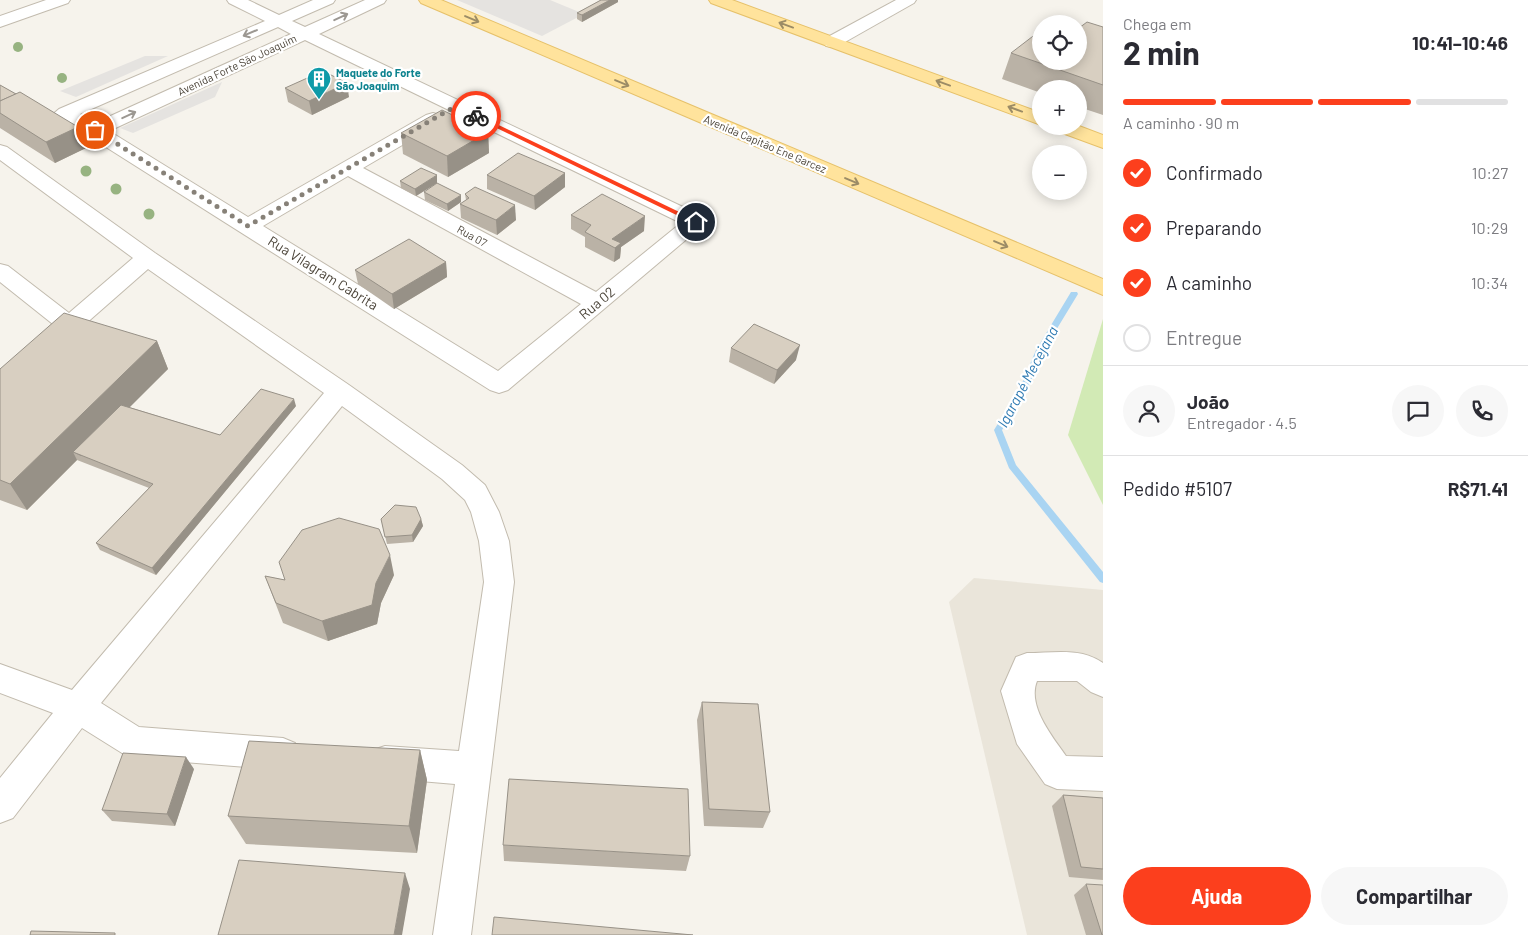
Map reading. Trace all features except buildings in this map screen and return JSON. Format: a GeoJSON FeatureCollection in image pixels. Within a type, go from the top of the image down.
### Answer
{"type":"FeatureCollection","features":[{"type":"Feature","properties":{"kind":"main road","name":"Avenida Capitão Ene Garcez"},"geometry":{"type":"LineString","coordinates":[[427,0],[1103,288]]}},
{"type":"Feature","properties":{"kind":"main road"},"geometry":{"type":"LineString","coordinates":[[717,0],[1032,116]]}},
{"type":"Feature","properties":{"kind":"main road"},"geometry":{"type":"LineString","coordinates":[[1085,135],[1103,142]]}},
{"type":"Feature","properties":{"kind":"street"},"geometry":{"type":"LineString","coordinates":[[0,22],[62,0]]}},
{"type":"Feature","properties":{"kind":"street"},"geometry":{"type":"LineString","coordinates":[[235,0],[456,106]]}},
{"type":"Feature","properties":{"kind":"street","name":"Avenida Forte São Joaquim"},"geometry":{"type":"LineString","coordinates":[[49,125],[66,113],[327,0]]}},
{"type":"Feature","properties":{"kind":"street","name":"Avenida Forte São Joaquim"},"geometry":{"type":"LineString","coordinates":[[67,136],[95,130],[378,0]]}},
{"type":"Feature","properties":{"kind":"street"},"geometry":{"type":"LineString","coordinates":[[832,42],[908,0]]}},
{"type":"Feature","properties":{"kind":"street"},"geometry":{"type":"LineString","coordinates":[[248,226],[456,106]]}},
{"type":"Feature","properties":{"kind":"street","name":"Rua 02"},"geometry":{"type":"LineString","coordinates":[[456,106],[696,222],[499,384]]}},
{"type":"Feature","properties":{"kind":"street"},"geometry":{"type":"LineString","coordinates":[[66,113],[95,130]]}},
{"type":"Feature","properties":{"kind":"street","name":"Rua Vilagram Cabrita"},"geometry":{"type":"LineString","coordinates":[[95,130],[499,384]]}},
{"type":"Feature","properties":{"kind":"street"},"geometry":{"type":"LineString","coordinates":[[14,150],[147,258],[340,391],[452,472],[475,493],[485,512],[494,541],[499,582],[452,935]]}},
{"type":"Feature","properties":{"kind":"street","name":"Rua 07"},"geometry":{"type":"LineString","coordinates":[[348,168],[597,303]]}},
{"type":"Feature","properties":{"kind":"street"},"geometry":{"type":"LineString","coordinates":[[0,385],[147,258]]}},
{"type":"Feature","properties":{"kind":"street"},"geometry":{"type":"LineString","coordinates":[[0,271],[69,325]]}},
{"type":"Feature","properties":{"kind":"street"},"geometry":{"type":"LineString","coordinates":[[0,806],[78,707],[340,391]]}},
{"type":"Feature","properties":{"kind":"street"},"geometry":{"type":"LineString","coordinates":[[1103,682],[1083,666],[1026,667],[1017,691],[1029,733],[1057,772],[1103,774]]}},
{"type":"Feature","properties":{"kind":"street"},"geometry":{"type":"LineString","coordinates":[[0,678],[78,707],[134,742],[309,756]]}},
{"type":"Feature","properties":{"kind":"street"},"geometry":{"type":"LineString","coordinates":[[358,760],[474,769]]}},
{"type":"Feature","properties":{"kind":"shaded area"},"geometry":{"type":"Polygon","coordinates":[[[457,0],[550,0],[584,14],[542,36],[457,0]]]}},
{"type":"Feature","properties":{"kind":"shaded area"},"geometry":{"type":"Polygon","coordinates":[[[145,56],[168,56],[76,97],[60,91],[145,56]]]}},
{"type":"Feature","properties":{"kind":"shaded area"},"geometry":{"type":"Polygon","coordinates":[[[222,82],[215,97],[133,133],[120,128],[222,82]]]}},
{"type":"Feature","properties":{"kind":"shaded area"},"geometry":{"type":"Polygon","coordinates":[[[974,578],[1103,590],[1103,935],[1027,935],[949,602],[974,578]]]}},
{"type":"Feature","properties":{"kind":"green space"},"geometry":{"type":"Polygon","coordinates":[[[1103,319],[1103,505],[1068,435],[1103,319]]]}},
{"type":"Feature","properties":{"kind":"waterway","name":"Igarapé Mecejana"},"geometry":{"type":"LineString","coordinates":[[1074,294],[1040,350],[1023,390],[998,430],[1012,466],[1103,579]]}},
{"type":"Feature","properties":{"kind":"way so far"},"geometry":{"type":"LineString","coordinates":[[95,130],[248,226],[456,106],[476,116]]}},
{"type":"Feature","properties":{"kind":"place","name":"Maquete do Forte São Joaquim"},"geometry":{"type":"Point","coordinates":[319,100]}},
{"type":"Feature","properties":{"kind":"route"},"geometry":{"type":"LineString","coordinates":[[476,116],[696,222]]}}]}
